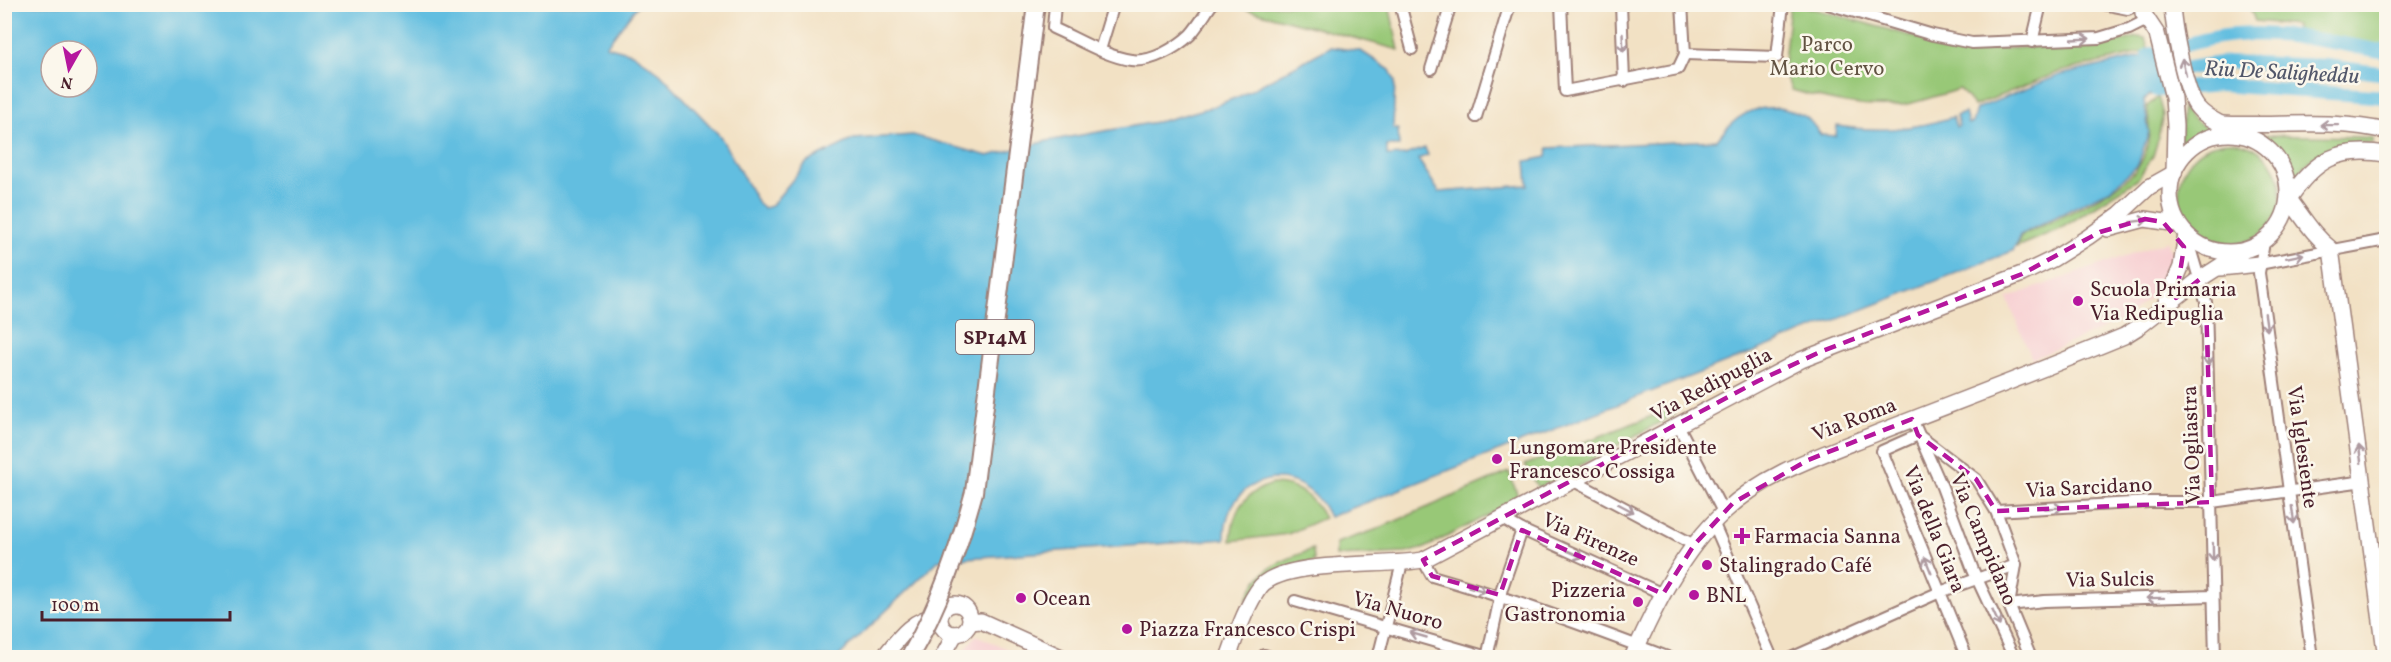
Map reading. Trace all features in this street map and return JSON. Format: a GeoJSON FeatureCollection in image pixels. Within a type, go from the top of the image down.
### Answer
{"type":"FeatureCollection","features":[{"type":"Feature","properties":{"kind":"main road","name":"SP14M"},"geometry":{"type":"LineString","coordinates":[[909,657],[943,592],[975,492],[1036,4]]}},
{"type":"Feature","properties":{"kind":"main road"},"geometry":{"type":"LineString","coordinates":[[2140,4],[2143,13],[2157,33],[2173,98],[2174,172],[2170,199],[2178,232],[2181,267],[2164,308]]}},
{"type":"Feature","properties":{"kind":"main road"},"geometry":{"type":"LineString","coordinates":[[2149,19],[2158,21],[2165,19],[2173,6]]}},
{"type":"Feature","properties":{"kind":"main road"},"geometry":{"type":"LineString","coordinates":[[2173,6],[2177,38],[2190,95],[2196,106],[2205,116],[2221,124],[2243,130],[2251,138],[2265,145],[2284,169],[2289,199],[2285,216],[2276,231],[2264,242],[2242,252],[2230,253],[2206,248],[2178,232]]}},
{"type":"Feature","properties":{"kind":"main road"},"geometry":{"type":"LineString","coordinates":[[2174,172],[2188,151],[2198,142],[2243,130],[2339,125],[2372,127],[2386,131]]}},
{"type":"Feature","properties":{"kind":"main road"},"geometry":{"type":"LineString","coordinates":[[2149,187],[2174,144]]}},
{"type":"Feature","properties":{"kind":"main road"},"geometry":{"type":"LineString","coordinates":[[2289,199],[2302,178],[2327,158],[2359,151],[2386,154]]}},
{"type":"Feature","properties":{"kind":"main road","name":"Via Redipuglia"},"geometry":{"type":"LineString","coordinates":[[1228,657],[1253,598],[1260,587],[1274,576],[1294,570],[1423,560],[1801,360],[2022,274],[2054,258],[2088,237],[2120,214],[2149,187],[2174,172]]}},
{"type":"Feature","properties":{"kind":"main road"},"geometry":{"type":"LineString","coordinates":[[2302,178],[2300,200],[2302,216]]}},
{"type":"Feature","properties":{"kind":"main road"},"geometry":{"type":"LineString","coordinates":[[2289,199],[2318,239],[2331,249],[2386,657]]}},
{"type":"Feature","properties":{"kind":"main road","name":"Via Redipuglia"},"geometry":{"type":"LineString","coordinates":[[2088,237],[2145,219],[2178,232]]}},
{"type":"Feature","properties":{"kind":"main road","name":"Via Roma"},"geometry":{"type":"LineString","coordinates":[[1635,652],[1663,594],[1694,544],[1718,517],[1749,493],[1808,460],[2124,336],[2200,279],[2242,252]]}},
{"type":"Feature","properties":{"kind":"main road"},"geometry":{"type":"LineString","coordinates":[[2217,269],[2259,264]]}},
{"type":"Feature","properties":{"kind":"main road"},"geometry":{"type":"LineString","coordinates":[[960,604],[968,610],[970,622],[964,631],[955,634],[945,630],[941,616],[946,607],[960,604]]}},
{"type":"Feature","properties":{"kind":"main road"},"geometry":{"type":"LineString","coordinates":[[883,657],[915,622],[926,617],[941,616]]}},
{"type":"Feature","properties":{"kind":"main road"},"geometry":{"type":"LineString","coordinates":[[970,622],[981,621],[1063,657]]}},
{"type":"Feature","properties":{"kind":"main road"},"geometry":{"type":"LineString","coordinates":[[942,657],[955,634]]}},
{"type":"Feature","properties":{"kind":"street"},"geometry":{"type":"LineString","coordinates":[[1055,4],[1053,28],[1100,50],[1132,61],[1151,58],[1174,48],[1191,34],[1212,4]]}},
{"type":"Feature","properties":{"kind":"street"},"geometry":{"type":"LineString","coordinates":[[1100,50],[1114,4]]}},
{"type":"Feature","properties":{"kind":"street"},"geometry":{"type":"LineString","coordinates":[[1400,4],[1412,49]]}},
{"type":"Feature","properties":{"kind":"street"},"geometry":{"type":"LineString","coordinates":[[1431,69],[1451,4]]}},
{"type":"Feature","properties":{"kind":"street"},"geometry":{"type":"LineString","coordinates":[[1476,117],[1510,4]]}},
{"type":"Feature","properties":{"kind":"street"},"geometry":{"type":"LineString","coordinates":[[1561,4],[1565,91],[1678,69],[1685,54],[1682,4]]}},
{"type":"Feature","properties":{"kind":"street"},"geometry":{"type":"LineString","coordinates":[[1621,4],[1624,81]]}},
{"type":"Feature","properties":{"kind":"street"},"geometry":{"type":"LineString","coordinates":[[1685,54],[1777,57],[1783,4]]}},
{"type":"Feature","properties":{"kind":"street"},"geometry":{"type":"LineString","coordinates":[[1828,4],[1947,39],[1972,43],[2099,38],[2129,29],[2149,19]]}},
{"type":"Feature","properties":{"kind":"street"},"geometry":{"type":"LineString","coordinates":[[2031,42],[2041,4]]}},
{"type":"Feature","properties":{"kind":"street"},"geometry":{"type":"LineString","coordinates":[[2103,4],[2128,9],[2140,4]]}},
{"type":"Feature","properties":{"kind":"street","name":"Via Ogliastra"},"geometry":{"type":"LineString","coordinates":[[2178,232],[2200,279],[2206,302],[2215,657]]}},
{"type":"Feature","properties":{"kind":"street"},"geometry":{"type":"LineString","coordinates":[[2259,264],[2386,240]]}},
{"type":"Feature","properties":{"kind":"street","name":"Via Iglesiente"},"geometry":{"type":"LineString","coordinates":[[2264,242],[2259,264],[2312,657]]}},
{"type":"Feature","properties":{"kind":"street","name":"Via Campidano"},"geometry":{"type":"LineString","coordinates":[[1911,420],[1942,486],[1977,578],[2014,657]]}},
{"type":"Feature","properties":{"kind":"street"},"geometry":{"type":"LineString","coordinates":[[1678,425],[1718,517],[1772,657]]}},
{"type":"Feature","properties":{"kind":"street","name":"Via Campidano"},"geometry":{"type":"LineString","coordinates":[[1918,435],[1976,479],[1996,511],[2016,566],[2009,605],[2031,657]]}},
{"type":"Feature","properties":{"kind":"street","name":"Via della Giara"},"geometry":{"type":"LineString","coordinates":[[1918,435],[1882,451],[1967,657]]}},
{"type":"Feature","properties":{"kind":"street"},"geometry":{"type":"LineString","coordinates":[[1574,481],[1694,544]]}},
{"type":"Feature","properties":{"kind":"street","name":"Via Sarcidano"},"geometry":{"type":"LineString","coordinates":[[1996,511],[2149,502],[2212,502],[2364,481]]}},
{"type":"Feature","properties":{"kind":"street","name":"Via Firenze"},"geometry":{"type":"LineString","coordinates":[[1503,519],[1522,530],[1663,594]]}},
{"type":"Feature","properties":{"kind":"street"},"geometry":{"type":"LineString","coordinates":[[1488,657],[1500,595],[1522,530]]}},
{"type":"Feature","properties":{"kind":"street"},"geometry":{"type":"LineString","coordinates":[[1423,560],[1432,576],[1500,595],[1586,625],[1635,652],[1670,657]]}},
{"type":"Feature","properties":{"kind":"street"},"geometry":{"type":"LineString","coordinates":[[1378,657],[1402,563]]}},
{"type":"Feature","properties":{"kind":"street"},"geometry":{"type":"LineString","coordinates":[[1791,657],[1940,592],[2016,566]]}},
{"type":"Feature","properties":{"kind":"street","name":"Via Sulcis"},"geometry":{"type":"LineString","coordinates":[[2009,605],[2044,601],[2213,596]]}},
{"type":"Feature","properties":{"kind":"street","name":"Via Nuoro"},"geometry":{"type":"LineString","coordinates":[[1295,601],[1488,657]]}},
{"type":"Feature","properties":{"kind":"highlighted area"},"geometry":{"type":"Polygon","coordinates":[[[2145,219],[2163,222],[2184,247],[2176,298],[2200,279],[2206,302],[2212,502],[1996,511],[1976,479],[1918,435],[1912,419],[1808,460],[1733,503],[1694,545],[1663,594],[1522,530],[1500,595],[1432,576],[1423,560],[1758,381],[1820,352],[2022,274],[2100,232],[2145,219]]]}},
{"type":"Feature","properties":{"kind":"shaded area","name":"Scuola Primaria Via Redipuglia"},"geometry":{"type":"Polygon","coordinates":[[[2167,241],[2175,261],[2169,275],[2159,290],[2124,319],[2127,325],[2125,327],[2121,321],[2032,359],[2007,298],[2167,241]]]}},
{"type":"Feature","properties":{"kind":"shaded area"},"geometry":{"type":"Polygon","coordinates":[[[976,635],[1025,657],[960,657],[976,635]]]}},
{"type":"Feature","properties":{"kind":"green space"},"geometry":{"type":"Polygon","coordinates":[[[1230,5],[1389,5],[1399,50],[1230,5]]]}},
{"type":"Feature","properties":{"kind":"green space","name":"Parco Mario Cervo"},"geometry":{"type":"Polygon","coordinates":[[[1790,5],[1800,5],[1965,51],[2110,44],[2137,37],[2145,38],[2149,51],[2059,72],[1974,106],[1960,89],[1902,105],[1860,105],[1792,90],[1783,72],[1790,5]]]}},
{"type":"Feature","properties":{"kind":"green space"},"geometry":{"type":"Polygon","coordinates":[[[2249,5],[2386,5],[2386,47],[2296,31],[2296,25],[2255,21],[2249,5]]]}},
{"type":"Feature","properties":{"kind":"green space"},"geometry":{"type":"Polygon","coordinates":[[[2158,97],[2163,115],[2157,143],[2153,156],[2137,180],[2060,229],[2016,247],[2021,236],[2104,195],[2132,174],[2144,157],[2148,143],[2147,106],[2158,97]]]}},
{"type":"Feature","properties":{"kind":"green space"},"geometry":{"type":"Polygon","coordinates":[[[2182,107],[2208,130],[2189,138],[2178,150],[2182,128],[2182,107]]]}},
{"type":"Feature","properties":{"kind":"green space"},"geometry":{"type":"Polygon","coordinates":[[[2260,135],[2373,138],[2372,143],[2336,146],[2316,155],[2293,183],[2281,156],[2260,135]]]}},
{"type":"Feature","properties":{"kind":"green space"},"geometry":{"type":"Polygon","coordinates":[[[2230,142],[2249,146],[2266,157],[2277,174],[2281,193],[2277,212],[2266,229],[2249,240],[2230,244],[2211,240],[2194,229],[2183,212],[2179,193],[2183,174],[2194,157],[2211,146],[2230,142]]]}},
{"type":"Feature","properties":{"kind":"green space"},"geometry":{"type":"Polygon","coordinates":[[[1671,403],[1676,414],[1538,488],[1525,465],[1660,413],[1671,403]]]}},
{"type":"Feature","properties":{"kind":"green space"},"geometry":{"type":"Polygon","coordinates":[[[1509,472],[1519,499],[1425,548],[1406,553],[1336,556],[1336,543],[1375,530],[1509,472]]]}},
{"type":"Feature","properties":{"kind":"green space"},"geometry":{"type":"Polygon","coordinates":[[[1273,484],[1297,489],[1304,493],[1324,518],[1288,534],[1231,541],[1234,521],[1242,504],[1254,492],[1273,484]]]}},
{"type":"Feature","properties":{"kind":"green space"},"geometry":{"type":"Polygon","coordinates":[[[1313,549],[1314,561],[1246,600],[1258,579],[1272,566],[1313,549]]]}},
{"type":"Feature","properties":{"kind":"water"},"geometry":{"type":"Polygon","coordinates":[[[4,5],[638,5],[606,46],[632,53],[660,73],[720,136],[758,203],[764,208],[771,206],[807,162],[854,139],[913,135],[988,156],[1047,141],[1162,121],[1212,107],[1240,96],[1330,47],[1361,51],[1390,70],[1395,81],[1393,129],[1398,129],[1399,146],[1387,146],[1387,156],[1405,155],[1425,148],[1428,155],[1418,159],[1439,192],[1528,185],[1526,161],[1547,157],[1548,148],[1717,140],[1738,119],[1763,108],[1784,109],[1801,114],[1821,135],[1836,136],[1837,126],[1895,129],[1953,117],[1956,127],[1959,126],[1956,116],[1965,113],[1968,124],[1972,123],[1976,109],[2060,75],[2149,55],[2156,90],[2144,100],[2149,132],[2138,165],[2111,189],[2020,235],[2013,251],[1329,517],[1316,497],[1301,485],[1283,480],[1266,480],[1250,487],[1236,499],[1228,517],[1225,539],[939,560],[838,657],[5,658],[4,5]]]}},
{"type":"Feature","properties":{"kind":"waterway","name":"Riu De Saligheddu"},"geometry":{"type":"LineString","coordinates":[[2386,52],[2311,39],[2254,34],[2213,38],[2149,55],[2156,90],[2220,85],[2386,97]]}},
{"type":"Feature","properties":{"kind":"waterway","name":"Riu De Saligheddu"},"geometry":{"type":"LineString","coordinates":[[2156,73],[2227,62],[2327,66],[2386,74]]}},
{"type":"Feature","properties":{"kind":"place","name":"Scuola Primaria Via Redipuglia"},"geometry":{"type":"Point","coordinates":[2078,301]}},
{"type":"Feature","properties":{"kind":"place","name":"Lungomare Presidente Francesco Cossiga"},"geometry":{"type":"Point","coordinates":[1497,459]}},
{"type":"Feature","properties":{"kind":"place","name":"Farmacia Sanna"},"geometry":{"type":"Point","coordinates":[1742,536]}},
{"type":"Feature","properties":{"kind":"place","name":"Stalingrado Café"},"geometry":{"type":"Point","coordinates":[1707,565]}},
{"type":"Feature","properties":{"kind":"place","name":"BNL"},"geometry":{"type":"Point","coordinates":[1694,595]}},
{"type":"Feature","properties":{"kind":"place","name":"Ocean"},"geometry":{"type":"Point","coordinates":[1021,598]}},
{"type":"Feature","properties":{"kind":"place","name":"Pizzeria Gastronomia"},"geometry":{"type":"Point","coordinates":[1638,602]}},
{"type":"Feature","properties":{"kind":"place","name":"Piazza Francesco Crispi"},"geometry":{"type":"Point","coordinates":[1127,629]}}]}
